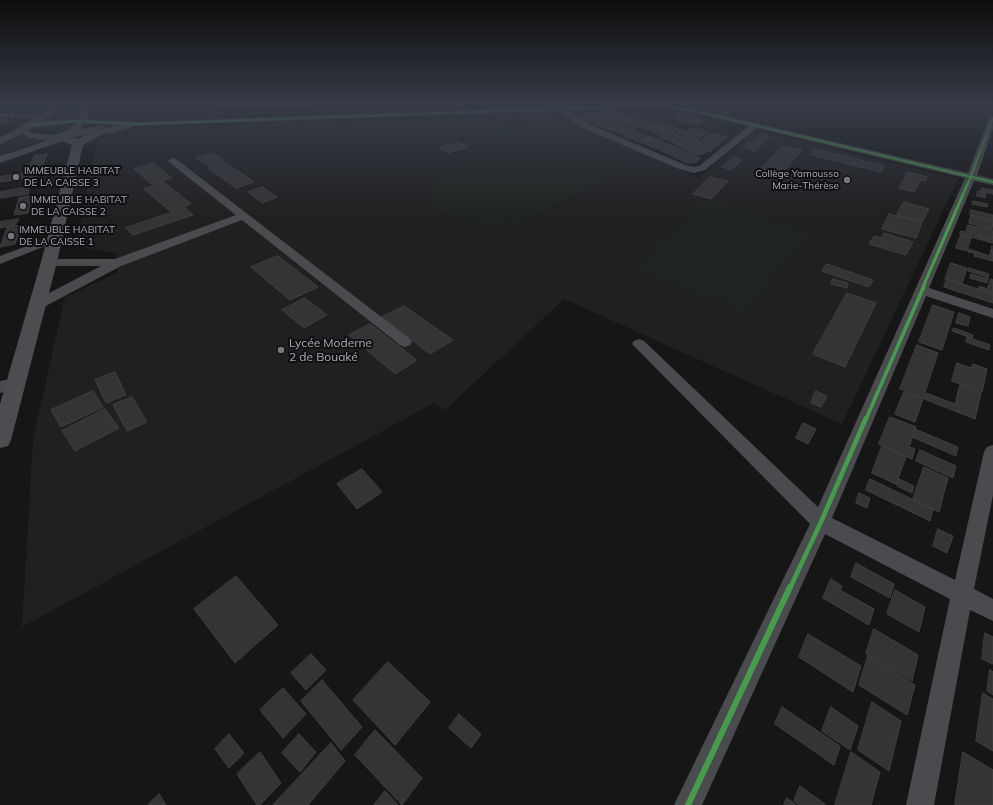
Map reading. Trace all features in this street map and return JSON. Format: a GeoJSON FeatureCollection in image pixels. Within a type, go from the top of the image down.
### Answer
{"type":"FeatureCollection","features":[{"type":"Feature","properties":{"kind":"main road"},"geometry":{"type":"LineString","coordinates":[[0,160],[50,142]]}},
{"type":"Feature","properties":{"kind":"main road"},"geometry":{"type":"LineString","coordinates":[[74,142],[78,143],[81,142]]}},
{"type":"Feature","properties":{"kind":"main road"},"geometry":{"type":"LineString","coordinates":[[0,440],[17,383],[49,262],[78,143]]}},
{"type":"Feature","properties":{"kind":"street"},"geometry":{"type":"LineString","coordinates":[[622,142],[682,167],[694,170],[702,168],[735,142]]}},
{"type":"Feature","properties":{"kind":"street"},"geometry":{"type":"LineString","coordinates":[[824,142],[993,182]]}},
{"type":"Feature","properties":{"kind":"street"},"geometry":{"type":"LineString","coordinates":[[688,805],[821,522],[971,177],[989,142]]}},
{"type":"Feature","properties":{"kind":"street"},"geometry":{"type":"LineString","coordinates":[[173,162],[404,342]]}},
{"type":"Feature","properties":{"kind":"street"},"geometry":{"type":"LineString","coordinates":[[37,305],[117,263],[244,216]]}},
{"type":"Feature","properties":{"kind":"street"},"geometry":{"type":"LineString","coordinates":[[0,260],[54,239]]}},
{"type":"Feature","properties":{"kind":"street"},"geometry":{"type":"LineString","coordinates":[[49,262],[117,263]]}},
{"type":"Feature","properties":{"kind":"street"},"geometry":{"type":"LineString","coordinates":[[922,290],[993,314]]}},
{"type":"Feature","properties":{"kind":"street"},"geometry":{"type":"LineString","coordinates":[[639,344],[821,522],[993,610]]}},
{"type":"Feature","properties":{"kind":"street"},"geometry":{"type":"LineString","coordinates":[[0,387],[17,383]]}},
{"type":"Feature","properties":{"kind":"street"},"geometry":{"type":"LineString","coordinates":[[920,805],[962,595],[993,452]]}},
{"type":"Feature","properties":{"kind":"shaded area"},"geometry":{"type":"Polygon","coordinates":[[[3,142],[39,142],[0,156],[0,143],[3,142]]]}},
{"type":"Feature","properties":{"kind":"shaded area","name":"Lycée Moderne 2 de Bouaké"},"geometry":{"type":"Polygon","coordinates":[[[97,142],[615,142],[699,178],[743,142],[804,142],[958,179],[842,424],[564,299],[445,410],[434,403],[22,627],[33,440],[65,297],[117,273],[116,253],[76,246],[97,142]]]}},
{"type":"Feature","properties":{"kind":"shaded area"},"geometry":{"type":"Polygon","coordinates":[[[526,142],[578,142],[585,143],[609,152],[616,158],[617,166],[611,175],[527,219],[509,223],[495,224],[468,221],[444,212],[435,206],[431,198],[432,189],[441,178],[526,142]]]}},
{"type":"Feature","properties":{"kind":"shaded area"},"geometry":{"type":"Polygon","coordinates":[[[707,201],[809,233],[746,312],[632,267],[707,201]]]}},
{"type":"Feature","properties":{"kind":"building"},"geometry":{"type":"Polygon","coordinates":[[[458,142],[468,147],[449,153],[439,148],[458,142]]]}},
{"type":"Feature","properties":{"kind":"building"},"geometry":{"type":"Polygon","coordinates":[[[641,142],[663,142],[673,146],[661,150],[653,147],[655,146],[652,147],[650,146],[652,145],[646,145],[648,144],[641,142]]]}},
{"type":"Feature","properties":{"kind":"building"},"geometry":{"type":"Polygon","coordinates":[[[672,142],[685,142],[678,144],[672,142]]]}},
{"type":"Feature","properties":{"kind":"building"},"geometry":{"type":"Polygon","coordinates":[[[691,142],[712,150],[698,155],[676,145],[691,142]]]}},
{"type":"Feature","properties":{"kind":"building"},"geometry":{"type":"Polygon","coordinates":[[[694,142],[722,142],[713,149],[694,142]]]}},
{"type":"Feature","properties":{"kind":"building"},"geometry":{"type":"Polygon","coordinates":[[[749,142],[762,144],[755,151],[743,148],[749,142]]]}},
{"type":"Feature","properties":{"kind":"building"},"geometry":{"type":"Polygon","coordinates":[[[673,146],[700,158],[697,162],[687,163],[662,151],[673,146]]]}},
{"type":"Feature","properties":{"kind":"building"},"geometry":{"type":"Polygon","coordinates":[[[783,146],[802,150],[780,176],[759,171],[783,146]]]}},
{"type":"Feature","properties":{"kind":"building"},"geometry":{"type":"Polygon","coordinates":[[[815,149],[885,166],[881,172],[811,155],[815,149]]]}},
{"type":"Feature","properties":{"kind":"building"},"geometry":{"type":"Polygon","coordinates":[[[212,153],[225,161],[209,166],[196,158],[212,153]]]}},
{"type":"Feature","properties":{"kind":"building"},"geometry":{"type":"Polygon","coordinates":[[[47,154],[42,168],[28,170],[34,156],[47,154]]]}},
{"type":"Feature","properties":{"kind":"building"},"geometry":{"type":"Polygon","coordinates":[[[734,157],[742,160],[731,170],[722,167],[734,157]]]}},
{"type":"Feature","properties":{"kind":"building"},"geometry":{"type":"Polygon","coordinates":[[[153,163],[172,178],[152,184],[134,169],[153,163]]]}},
{"type":"Feature","properties":{"kind":"building"},"geometry":{"type":"Polygon","coordinates":[[[226,163],[254,182],[236,188],[208,168],[226,163]]]}},
{"type":"Feature","properties":{"kind":"building","name":"IMMEUBLE HABITAT DE LA CAISSE 3"},"geometry":{"type":"Polygon","coordinates":[[[34,172],[33,177],[0,182],[0,177],[34,172]]]}},
{"type":"Feature","properties":{"kind":"building"},"geometry":{"type":"Polygon","coordinates":[[[908,172],[927,177],[925,181],[920,180],[914,192],[899,188],[908,172]]]}},
{"type":"Feature","properties":{"kind":"building"},"geometry":{"type":"Polygon","coordinates":[[[37,177],[36,184],[25,186],[27,178],[37,177]]]}},
{"type":"Feature","properties":{"kind":"building"},"geometry":{"type":"Polygon","coordinates":[[[710,177],[728,181],[711,199],[693,194],[710,177]]]}},
{"type":"Feature","properties":{"kind":"building"},"geometry":{"type":"Polygon","coordinates":[[[164,182],[191,204],[170,211],[144,189],[164,182]]]}},
{"type":"Feature","properties":{"kind":"building"},"geometry":{"type":"Polygon","coordinates":[[[29,187],[28,194],[0,198],[0,192],[29,187]]]}},
{"type":"Feature","properties":{"kind":"building"},"geometry":{"type":"Polygon","coordinates":[[[263,187],[277,197],[262,203],[248,192],[263,187]]]}},
{"type":"Feature","properties":{"kind":"building"},"geometry":{"type":"Polygon","coordinates":[[[982,188],[993,190],[993,194],[981,191],[982,188]]]}},
{"type":"Feature","properties":{"kind":"building"},"geometry":{"type":"Polygon","coordinates":[[[978,191],[986,193],[985,198],[977,196],[978,191]]]}},
{"type":"Feature","properties":{"kind":"building","name":"IMMEUBLE HABITAT DE LA CAISSE 2"},"geometry":{"type":"Polygon","coordinates":[[[32,196],[28,213],[14,215],[19,198],[32,196]]]}},
{"type":"Feature","properties":{"kind":"building"},"geometry":{"type":"Polygon","coordinates":[[[973,201],[988,204],[987,207],[972,204],[973,201]]]}},
{"type":"Feature","properties":{"kind":"building"},"geometry":{"type":"Polygon","coordinates":[[[904,202],[929,209],[922,222],[897,215],[904,202]]]}},
{"type":"Feature","properties":{"kind":"building"},"geometry":{"type":"Polygon","coordinates":[[[185,208],[193,215],[133,235],[126,228],[185,208]]]}},
{"type":"Feature","properties":{"kind":"building"},"geometry":{"type":"Polygon","coordinates":[[[971,210],[993,215],[993,221],[970,215],[971,210]]]}},
{"type":"Feature","properties":{"kind":"building"},"geometry":{"type":"Polygon","coordinates":[[[889,214],[922,222],[916,238],[882,229],[889,214]]]}},
{"type":"Feature","properties":{"kind":"building"},"geometry":{"type":"Polygon","coordinates":[[[971,216],[993,221],[992,229],[969,223],[971,216]]]}},
{"type":"Feature","properties":{"kind":"building","name":"IMMEUBLE HABITAT DE LA CAISSE 1"},"geometry":{"type":"Polygon","coordinates":[[[19,219],[15,225],[0,228],[0,222],[19,219]]]}},
{"type":"Feature","properties":{"kind":"building","name":"IMMEUBLE HABITAT DE LA CAISSE 1"},"geometry":{"type":"Polygon","coordinates":[[[22,225],[15,244],[0,247],[7,228],[22,225]]]}},
{"type":"Feature","properties":{"kind":"building"},"geometry":{"type":"Polygon","coordinates":[[[968,225],[993,230],[993,239],[966,231],[968,225]]]}},
{"type":"Feature","properties":{"kind":"building"},"geometry":{"type":"Polygon","coordinates":[[[961,231],[993,240],[993,243],[960,234],[961,231]]]}},
{"type":"Feature","properties":{"kind":"building"},"geometry":{"type":"Polygon","coordinates":[[[884,233],[913,242],[906,255],[869,244],[874,236],[881,238],[884,233]]]}},
{"type":"Feature","properties":{"kind":"building"},"geometry":{"type":"Polygon","coordinates":[[[961,235],[971,237],[967,251],[956,248],[961,235]]]}},
{"type":"Feature","properties":{"kind":"building"},"geometry":{"type":"Polygon","coordinates":[[[992,246],[993,261],[974,256],[975,253],[968,252],[969,249],[989,256],[992,246]]]}},
{"type":"Feature","properties":{"kind":"building"},"geometry":{"type":"Polygon","coordinates":[[[278,256],[318,287],[290,300],[251,267],[278,256]]]}},
{"type":"Feature","properties":{"kind":"building"},"geometry":{"type":"Polygon","coordinates":[[[951,263],[967,268],[962,284],[945,279],[951,263]]]}},
{"type":"Feature","properties":{"kind":"building"},"geometry":{"type":"Polygon","coordinates":[[[827,264],[873,280],[869,287],[822,271],[827,264]]]}},
{"type":"Feature","properties":{"kind":"building"},"geometry":{"type":"Polygon","coordinates":[[[969,268],[989,274],[987,283],[970,278],[971,274],[985,278],[985,276],[968,271],[969,268]]]}},
{"type":"Feature","properties":{"kind":"building"},"geometry":{"type":"Polygon","coordinates":[[[833,279],[848,283],[847,288],[831,284],[833,279]]]}},
{"type":"Feature","properties":{"kind":"building"},"geometry":{"type":"Polygon","coordinates":[[[947,279],[993,294],[993,303],[944,287],[947,279]]]}},
{"type":"Feature","properties":{"kind":"building"},"geometry":{"type":"Polygon","coordinates":[[[991,279],[993,280],[993,294],[978,289],[980,286],[987,289],[991,279]]]}},
{"type":"Feature","properties":{"kind":"building"},"geometry":{"type":"Polygon","coordinates":[[[847,293],[876,303],[845,367],[813,354],[847,293]]]}},
{"type":"Feature","properties":{"kind":"building"},"geometry":{"type":"Polygon","coordinates":[[[305,298],[327,315],[304,328],[282,310],[305,298]]]}},
{"type":"Feature","properties":{"kind":"building"},"geometry":{"type":"Polygon","coordinates":[[[933,305],[954,312],[942,350],[919,342],[933,305]]]}},
{"type":"Feature","properties":{"kind":"building"},"geometry":{"type":"Polygon","coordinates":[[[404,306],[453,340],[430,354],[382,317],[404,306]]]}},
{"type":"Feature","properties":{"kind":"building"},"geometry":{"type":"Polygon","coordinates":[[[959,313],[970,317],[968,326],[956,323],[959,313]]]}},
{"type":"Feature","properties":{"kind":"building"},"geometry":{"type":"Polygon","coordinates":[[[370,324],[417,360],[395,374],[349,335],[370,324]]]}},
{"type":"Feature","properties":{"kind":"building"},"geometry":{"type":"Polygon","coordinates":[[[954,328],[973,335],[972,338],[952,331],[954,328]]]}},
{"type":"Feature","properties":{"kind":"building"},"geometry":{"type":"Polygon","coordinates":[[[967,337],[990,345],[989,350],[966,342],[967,337]]]}},
{"type":"Feature","properties":{"kind":"building"},"geometry":{"type":"Polygon","coordinates":[[[917,345],[938,353],[923,398],[900,389],[917,345]]]}},
{"type":"Feature","properties":{"kind":"building"},"geometry":{"type":"Polygon","coordinates":[[[957,363],[971,368],[973,364],[987,369],[982,392],[952,381],[957,363]]]}},
{"type":"Feature","properties":{"kind":"building"},"geometry":{"type":"Polygon","coordinates":[[[115,372],[126,395],[106,403],[95,380],[115,372]]]}},
{"type":"Feature","properties":{"kind":"building"},"geometry":{"type":"Polygon","coordinates":[[[960,385],[981,393],[975,419],[924,399],[926,393],[955,404],[960,385]]]}},
{"type":"Feature","properties":{"kind":"building"},"geometry":{"type":"Polygon","coordinates":[[[93,391],[103,407],[61,427],[51,410],[93,391]]]}},
{"type":"Feature","properties":{"kind":"building"},"geometry":{"type":"Polygon","coordinates":[[[816,391],[827,396],[821,407],[811,403],[816,391]]]}},
{"type":"Feature","properties":{"kind":"building"},"geometry":{"type":"Polygon","coordinates":[[[904,392],[923,399],[915,422],[895,414],[904,392]]]}},
{"type":"Feature","properties":{"kind":"building"},"geometry":{"type":"Polygon","coordinates":[[[132,397],[147,422],[127,431],[113,405],[132,397]]]}},
{"type":"Feature","properties":{"kind":"building"},"geometry":{"type":"Polygon","coordinates":[[[105,409],[119,428],[75,451],[62,431],[105,409]]]}},
{"type":"Feature","properties":{"kind":"building"},"geometry":{"type":"Polygon","coordinates":[[[890,417],[916,427],[909,447],[915,449],[912,459],[879,444],[890,417]]]}},
{"type":"Feature","properties":{"kind":"building"},"geometry":{"type":"Polygon","coordinates":[[[803,423],[816,429],[808,444],[796,438],[803,423]]]}},
{"type":"Feature","properties":{"kind":"building"},"geometry":{"type":"Polygon","coordinates":[[[915,429],[958,447],[956,456],[912,437],[915,429]]]}},
{"type":"Feature","properties":{"kind":"building"},"geometry":{"type":"Polygon","coordinates":[[[882,446],[906,457],[896,484],[872,473],[882,446]]]}},
{"type":"Feature","properties":{"kind":"building"},"geometry":{"type":"Polygon","coordinates":[[[920,450],[956,466],[953,478],[916,461],[920,450]]]}},
{"type":"Feature","properties":{"kind":"building"},"geometry":{"type":"Polygon","coordinates":[[[924,467],[948,478],[939,512],[913,500],[924,467]]]}},
{"type":"Feature","properties":{"kind":"building"},"geometry":{"type":"Polygon","coordinates":[[[362,469],[382,492],[357,509],[337,484],[362,469]]]}},
{"type":"Feature","properties":{"kind":"building"},"geometry":{"type":"Polygon","coordinates":[[[870,479],[933,509],[930,521],[866,490],[870,479]]]}},
{"type":"Feature","properties":{"kind":"building"},"geometry":{"type":"Polygon","coordinates":[[[899,479],[914,486],[912,493],[897,486],[899,479]]]}},
{"type":"Feature","properties":{"kind":"building"},"geometry":{"type":"Polygon","coordinates":[[[859,493],[870,498],[867,508],[856,503],[859,493]]]}},
{"type":"Feature","properties":{"kind":"building"},"geometry":{"type":"Polygon","coordinates":[[[938,529],[953,536],[947,553],[933,546],[938,529]]]}},
{"type":"Feature","properties":{"kind":"building"},"geometry":{"type":"Polygon","coordinates":[[[856,563],[894,584],[890,598],[851,577],[856,563]]]}},
{"type":"Feature","properties":{"kind":"building"},"geometry":{"type":"Polygon","coordinates":[[[236,576],[278,625],[235,663],[194,609],[236,576]]]}},
{"type":"Feature","properties":{"kind":"building"},"geometry":{"type":"Polygon","coordinates":[[[831,579],[842,586],[840,590],[874,609],[869,625],[823,598],[831,579]]]}},
{"type":"Feature","properties":{"kind":"building"},"geometry":{"type":"Polygon","coordinates":[[[895,590],[925,607],[919,632],[887,614],[895,590]]]}},
{"type":"Feature","properties":{"kind":"building"},"geometry":{"type":"Polygon","coordinates":[[[874,629],[918,655],[912,681],[866,654],[874,629]]]}},
{"type":"Feature","properties":{"kind":"building"},"geometry":{"type":"Polygon","coordinates":[[[985,633],[993,637],[993,664],[982,659],[985,633]]]}},
{"type":"Feature","properties":{"kind":"building"},"geometry":{"type":"Polygon","coordinates":[[[808,634],[861,666],[853,692],[799,657],[808,634]]]}},
{"type":"Feature","properties":{"kind":"building"},"geometry":{"type":"Polygon","coordinates":[[[311,654],[326,670],[306,690],[291,673],[311,654]]]}},
{"type":"Feature","properties":{"kind":"building"},"geometry":{"type":"Polygon","coordinates":[[[868,656],[915,685],[907,715],[859,685],[868,656]]]}},
{"type":"Feature","properties":{"kind":"building"},"geometry":{"type":"Polygon","coordinates":[[[388,662],[430,702],[395,745],[353,700],[388,662]]]}},
{"type":"Feature","properties":{"kind":"building"},"geometry":{"type":"Polygon","coordinates":[[[990,670],[993,672],[993,695],[987,691],[990,670]]]}},
{"type":"Feature","properties":{"kind":"building"},"geometry":{"type":"Polygon","coordinates":[[[322,680],[362,727],[341,750],[301,701],[322,680]]]}},
{"type":"Feature","properties":{"kind":"building"},"geometry":{"type":"Polygon","coordinates":[[[283,688],[306,714],[283,738],[260,710],[283,688]]]}},
{"type":"Feature","properties":{"kind":"building"},"geometry":{"type":"Polygon","coordinates":[[[983,693],[993,699],[993,751],[976,741],[983,693]]]}},
{"type":"Feature","properties":{"kind":"building"},"geometry":{"type":"Polygon","coordinates":[[[872,702],[901,721],[889,771],[858,750],[872,702]]]}},
{"type":"Feature","properties":{"kind":"building"},"geometry":{"type":"Polygon","coordinates":[[[782,707],[840,746],[834,765],[775,724],[782,707]]]}},
{"type":"Feature","properties":{"kind":"building"},"geometry":{"type":"Polygon","coordinates":[[[831,707],[858,726],[850,750],[822,731],[831,707]]]}},
{"type":"Feature","properties":{"kind":"building"},"geometry":{"type":"Polygon","coordinates":[[[459,714],[481,734],[471,748],[449,728],[459,714]]]}},
{"type":"Feature","properties":{"kind":"building"},"geometry":{"type":"Polygon","coordinates":[[[375,730],[422,778],[402,805],[355,755],[375,730]]]}},
{"type":"Feature","properties":{"kind":"building"},"geometry":{"type":"Polygon","coordinates":[[[229,734],[244,753],[229,768],[215,749],[229,734]]]}},
{"type":"Feature","properties":{"kind":"building"},"geometry":{"type":"Polygon","coordinates":[[[299,734],[316,752],[300,772],[282,753],[299,734]]]}},
{"type":"Feature","properties":{"kind":"building"},"geometry":{"type":"Polygon","coordinates":[[[331,743],[345,761],[308,805],[273,805],[331,743]]]}},
{"type":"Feature","properties":{"kind":"building"},"geometry":{"type":"Polygon","coordinates":[[[260,752],[281,783],[260,805],[257,805],[237,774],[260,752]]]}},
{"type":"Feature","properties":{"kind":"building"},"geometry":{"type":"Polygon","coordinates":[[[851,752],[880,772],[871,805],[835,805],[851,752]]]}},
{"type":"Feature","properties":{"kind":"building"},"geometry":{"type":"Polygon","coordinates":[[[963,752],[993,770],[993,805],[955,805],[963,752]]]}},
{"type":"Feature","properties":{"kind":"building"},"geometry":{"type":"Polygon","coordinates":[[[800,786],[826,805],[799,805],[794,801],[800,786]]]}},
{"type":"Feature","properties":{"kind":"building"},"geometry":{"type":"Polygon","coordinates":[[[385,791],[398,805],[374,805],[385,791]]]}},
{"type":"Feature","properties":{"kind":"building"},"geometry":{"type":"Polygon","coordinates":[[[159,794],[166,805],[148,805],[159,794]]]}},
{"type":"Feature","properties":{"kind":"building"},"geometry":{"type":"Polygon","coordinates":[[[787,798],[796,805],[784,805],[787,798]]]}},
{"type":"Feature","properties":{"kind":"cycle path"},"geometry":{"type":"LineString","coordinates":[[823,142],[993,182]]}},
{"type":"Feature","properties":{"kind":"cycle path"},"geometry":{"type":"LineString","coordinates":[[688,805],[821,522],[971,177],[984,142]]}},
{"type":"Feature","properties":{"kind":"place","name":"IMMEUBLE HABITAT DE LA CAISSE 3"},"geometry":{"type":"Point","coordinates":[16,177]}},
{"type":"Feature","properties":{"kind":"place","name":"Collège Yamousso Marie-Thérèse"},"geometry":{"type":"Point","coordinates":[847,180]}},
{"type":"Feature","properties":{"kind":"place","name":"IMMEUBLE HABITAT DE LA CAISSE 2"},"geometry":{"type":"Point","coordinates":[23,206]}},
{"type":"Feature","properties":{"kind":"place","name":"IMMEUBLE HABITAT DE LA CAISSE 1"},"geometry":{"type":"Point","coordinates":[11,236]}},
{"type":"Feature","properties":{"kind":"place","name":"Lycée Moderne 2 de Bouaké"},"geometry":{"type":"Point","coordinates":[281,350]}}]}
